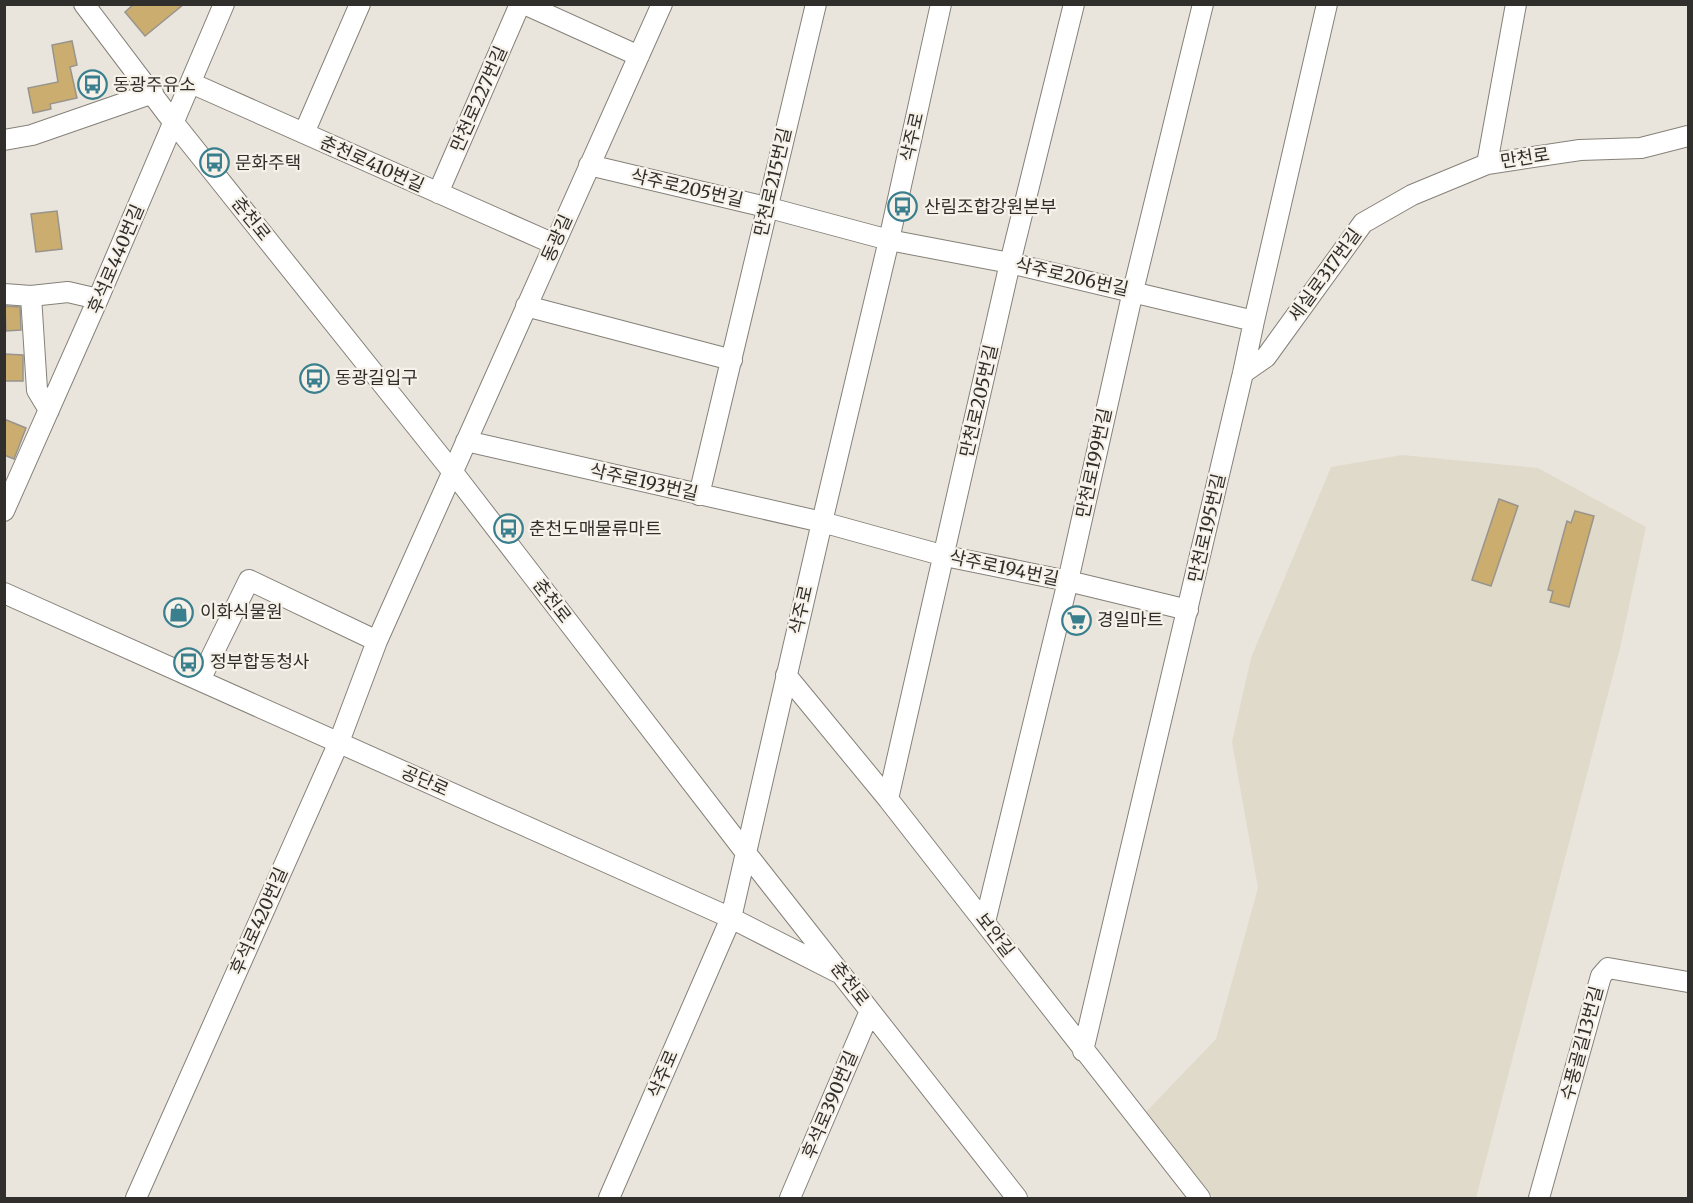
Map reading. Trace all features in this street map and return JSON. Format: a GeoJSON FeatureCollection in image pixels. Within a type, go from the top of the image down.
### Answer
{"type":"FeatureCollection","features":[{"type":"Feature","properties":{"kind":"street","name":"춘천로"},"geometry":{"type":"LineString","coordinates":[[84,4],[174,123],[452,471],[746,853],[1017,1198]]}},
{"type":"Feature","properties":{"kind":"street","name":"후석로440번길"},"geometry":{"type":"LineString","coordinates":[[4,511],[98,299],[224,4]]}},
{"type":"Feature","properties":{"kind":"street"},"geometry":{"type":"LineString","coordinates":[[304,133],[360,4]]}},
{"type":"Feature","properties":{"kind":"street"},"geometry":{"type":"LineString","coordinates":[[522,4],[639,56]]}},
{"type":"Feature","properties":{"kind":"street","name":"만천로227번길"},"geometry":{"type":"LineString","coordinates":[[438,192],[522,4]]}},
{"type":"Feature","properties":{"kind":"street","name":"동광길"},"geometry":{"type":"LineString","coordinates":[[452,471],[662,4]]}},
{"type":"Feature","properties":{"kind":"street","name":"만천로215번길"},"geometry":{"type":"LineString","coordinates":[[699,495],[816,4]]}},
{"type":"Feature","properties":{"kind":"street","name":"삭주로"},"geometry":{"type":"LineString","coordinates":[[609,1198],[730,918],[889,240],[941,4]]}},
{"type":"Feature","properties":{"kind":"street","name":"만천로205번길"},"geometry":{"type":"LineString","coordinates":[[888,799],[1010,262],[1074,4]]}},
{"type":"Feature","properties":{"kind":"street","name":"만천로199번길"},"geometry":{"type":"LineString","coordinates":[[985,922],[1068,581],[1133,291],[1203,4]]}},
{"type":"Feature","properties":{"kind":"street","name":"만천로195번길"},"geometry":{"type":"LineString","coordinates":[[1083,1050],[1244,373],[1327,4]]}},
{"type":"Feature","properties":{"kind":"street","name":"만천로"},"geometry":{"type":"LineString","coordinates":[[1516,4],[1487,164],[1580,150],[1641,148],[1689,136]]}},
{"type":"Feature","properties":{"kind":"street","name":"춘천로410번길"},"geometry":{"type":"LineString","coordinates":[[191,83],[554,244]]}},
{"type":"Feature","properties":{"kind":"street"},"geometry":{"type":"LineString","coordinates":[[4,140],[32,135],[153,93]]}},
{"type":"Feature","properties":{"kind":"street","name":"세실로317번길"},"geometry":{"type":"LineString","coordinates":[[1244,373],[1266,357],[1363,223],[1412,195],[1487,164]]}},
{"type":"Feature","properties":{"kind":"street","name":"삭주로205번길"},"geometry":{"type":"LineString","coordinates":[[590,165],[766,207],[889,240]]}},
{"type":"Feature","properties":{"kind":"street","name":"삭주로206번길"},"geometry":{"type":"LineString","coordinates":[[889,240],[1010,262],[1254,321]]}},
{"type":"Feature","properties":{"kind":"street"},"geometry":{"type":"LineString","coordinates":[[4,294],[32,296],[68,292],[98,299]]}},
{"type":"Feature","properties":{"kind":"street"},"geometry":{"type":"LineString","coordinates":[[32,296],[38,390],[49,410]]}},
{"type":"Feature","properties":{"kind":"street"},"geometry":{"type":"LineString","coordinates":[[526,306],[732,360]]}},
{"type":"Feature","properties":{"kind":"street","name":"삭주로193번길"},"geometry":{"type":"LineString","coordinates":[[466,441],[822,522]]}},
{"type":"Feature","properties":{"kind":"street","name":"후석로420번길"},"geometry":{"type":"LineString","coordinates":[[136,1198],[339,742],[377,641],[452,471]]}},
{"type":"Feature","properties":{"kind":"street","name":"삭주로194번길"},"geometry":{"type":"LineString","coordinates":[[822,522],[945,556],[1068,581],[1188,610]]}},
{"type":"Feature","properties":{"kind":"street"},"geometry":{"type":"LineString","coordinates":[[200,680],[249,580],[377,641]]}},
{"type":"Feature","properties":{"kind":"street","name":"공단로"},"geometry":{"type":"LineString","coordinates":[[4,593],[730,918],[842,975]]}},
{"type":"Feature","properties":{"kind":"street","name":"보안길"},"geometry":{"type":"LineString","coordinates":[[786,675],[888,799],[1200,1198]]}},
{"type":"Feature","properties":{"kind":"street","name":"수풍골길13번길"},"geometry":{"type":"LineString","coordinates":[[1539,1198],[1601,976],[1608,968],[1689,982]]}},
{"type":"Feature","properties":{"kind":"street","name":"후석로390번길"},"geometry":{"type":"LineString","coordinates":[[790,1198],[870,1011]]}},
{"type":"Feature","properties":{"kind":"shaded area"},"geometry":{"type":"Polygon","coordinates":[[[1402,455],[1538,468],[1646,527],[1620,648],[1476,1198],[1214,1198],[1145,1113],[1216,1039],[1258,888],[1232,742],[1251,658],[1331,467],[1402,455]]]}},
{"type":"Feature","properties":{"kind":"building"},"geometry":{"type":"Polygon","coordinates":[[[134,4],[184,4],[145,36],[125,12],[134,4]]]}},
{"type":"Feature","properties":{"kind":"building"},"geometry":{"type":"Polygon","coordinates":[[[72,41],[77,65],[70,67],[77,98],[50,104],[51,109],[33,113],[28,88],[58,82],[52,45],[72,41]]]}},
{"type":"Feature","properties":{"kind":"building"},"geometry":{"type":"Polygon","coordinates":[[[57,211],[62,249],[36,252],[31,214],[57,211]]]}},
{"type":"Feature","properties":{"kind":"building"},"geometry":{"type":"Polygon","coordinates":[[[5,306],[20,307],[21,330],[6,331],[5,306]]]}},
{"type":"Feature","properties":{"kind":"building"},"geometry":{"type":"Polygon","coordinates":[[[4,354],[23,355],[23,381],[4,381],[4,354]]]}},
{"type":"Feature","properties":{"kind":"building"},"geometry":{"type":"Polygon","coordinates":[[[4,419],[26,428],[14,459],[4,455],[4,419]]]}},
{"type":"Feature","properties":{"kind":"building"},"geometry":{"type":"Polygon","coordinates":[[[1499,499],[1518,506],[1491,586],[1472,580],[1499,499]]]}},
{"type":"Feature","properties":{"kind":"building"},"geometry":{"type":"Polygon","coordinates":[[[1575,511],[1594,516],[1569,607],[1550,602],[1553,591],[1548,590],[1567,521],[1571,523],[1575,511]]]}},
{"type":"Feature","properties":{"kind":"place","name":"동광주유소"},"geometry":{"type":"Point","coordinates":[92,85]}},
{"type":"Feature","properties":{"kind":"place","name":"문화주택"},"geometry":{"type":"Point","coordinates":[214,163]}},
{"type":"Feature","properties":{"kind":"place","name":"산림조합강원본부"},"geometry":{"type":"Point","coordinates":[903,207]}},
{"type":"Feature","properties":{"kind":"place","name":"동광길입구"},"geometry":{"type":"Point","coordinates":[314,378]}},
{"type":"Feature","properties":{"kind":"place","name":"춘천도매물류마트"},"geometry":{"type":"Point","coordinates":[508,529]}},
{"type":"Feature","properties":{"kind":"place","name":"이화식물원"},"geometry":{"type":"Point","coordinates":[179,612]}},
{"type":"Feature","properties":{"kind":"place","name":"경일마트"},"geometry":{"type":"Point","coordinates":[1076,620]}},
{"type":"Feature","properties":{"kind":"place","name":"정부합동청사"},"geometry":{"type":"Point","coordinates":[189,662]}}]}
